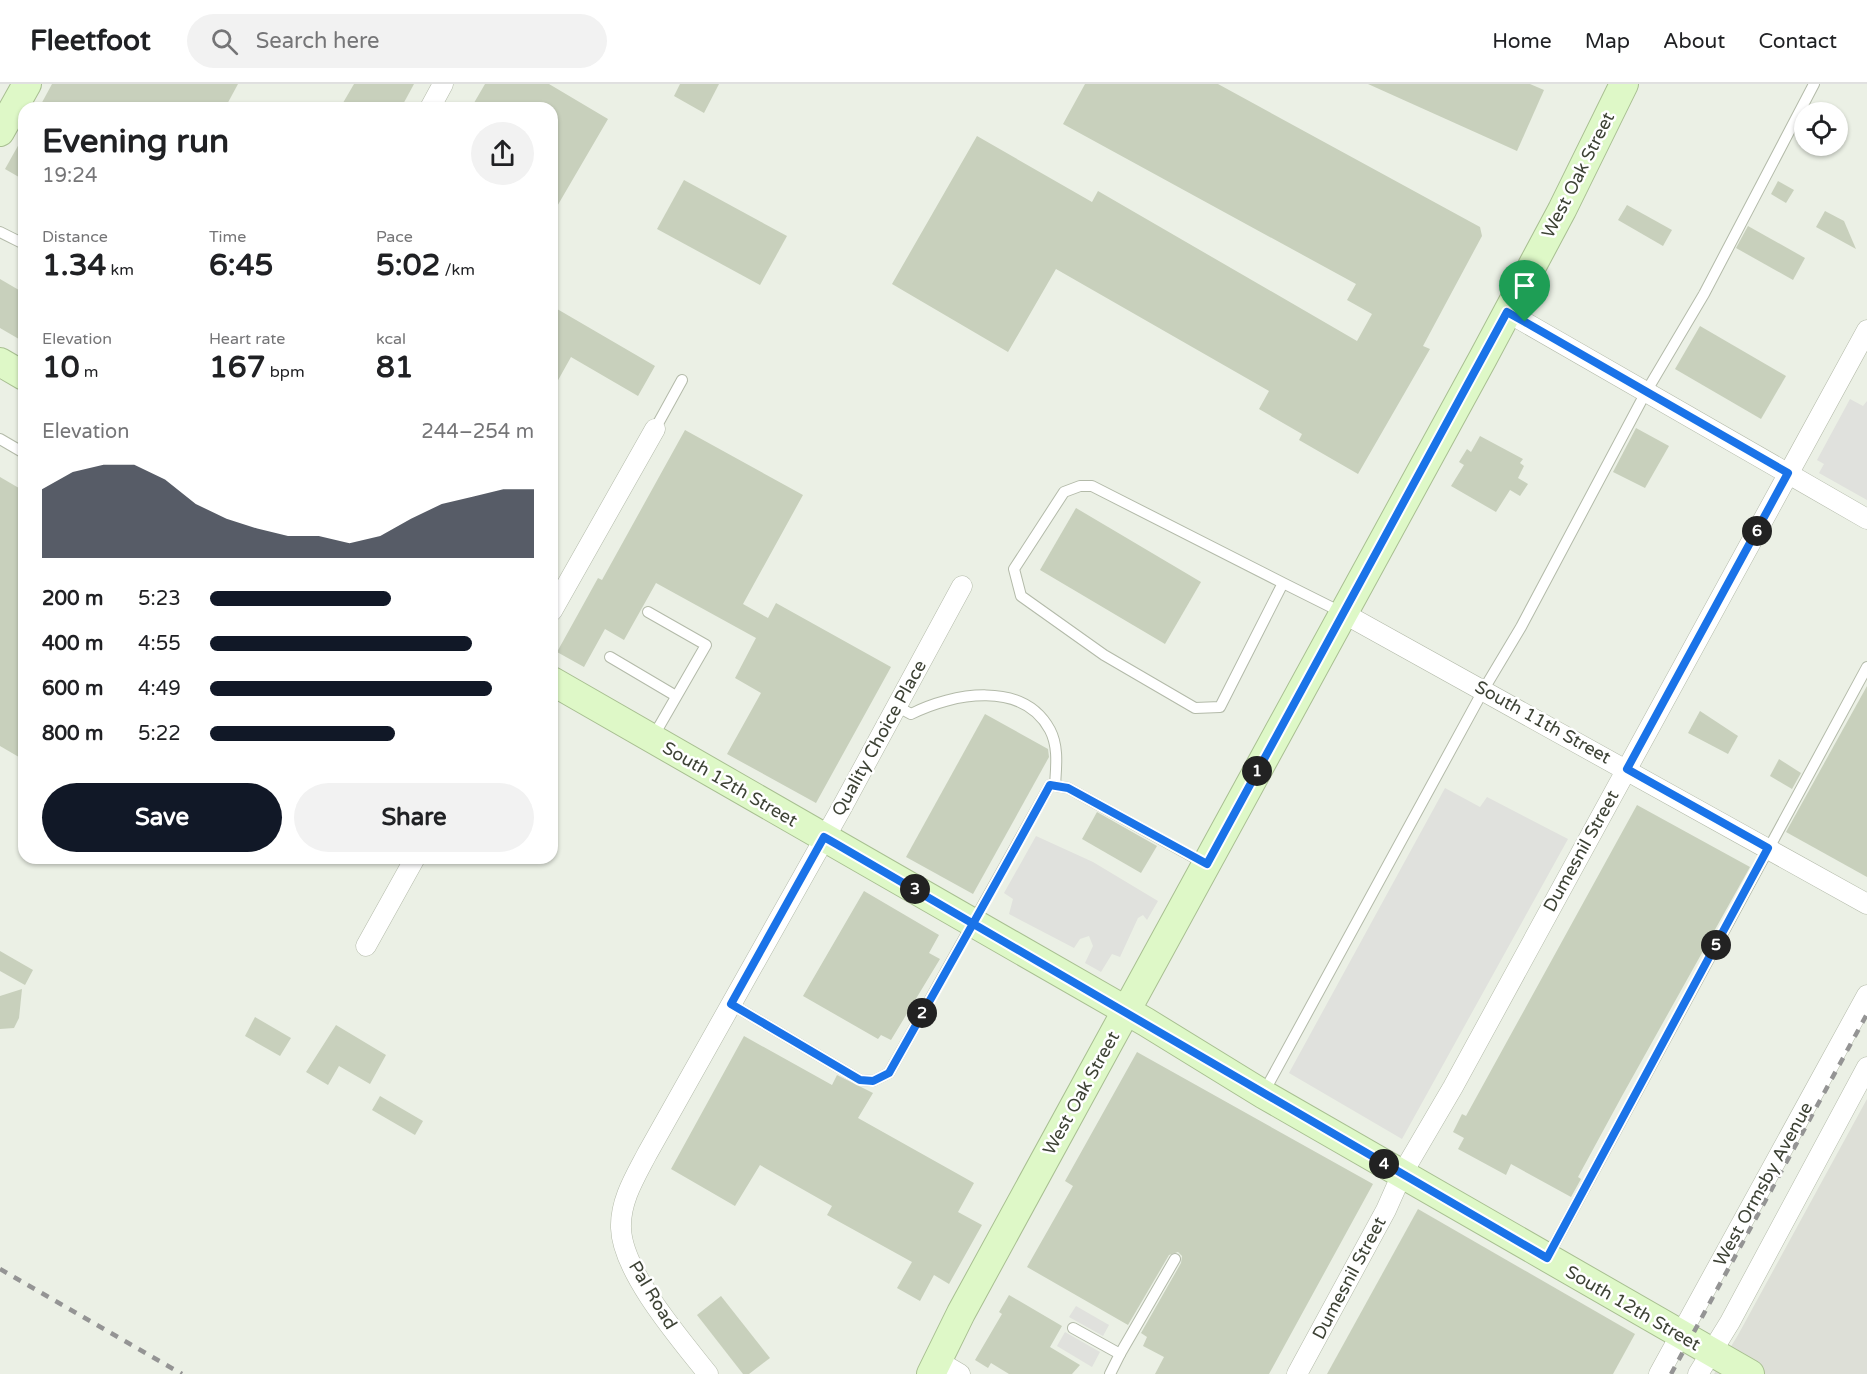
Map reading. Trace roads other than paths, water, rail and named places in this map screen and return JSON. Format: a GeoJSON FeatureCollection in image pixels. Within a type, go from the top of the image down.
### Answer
{"type":"FeatureCollection","features":[{"type":"Feature","properties":{"kind":"street"},"geometry":{"type":"LineString","coordinates":[[0,132],[27,84]]}},
{"type":"Feature","properties":{"kind":"street"},"geometry":{"type":"LineString","coordinates":[[433,102],[443,84]]}},
{"type":"Feature","properties":{"kind":"street","name":"West Oak Street"},"geometry":{"type":"LineString","coordinates":[[943,1370],[1126,1011],[1562,210],[1624,84]]}},
{"type":"Feature","properties":{"kind":"street"},"geometry":{"type":"LineString","coordinates":[[1507,312],[1867,519]]}},
{"type":"Feature","properties":{"kind":"street","name":"Dumesnil Street"},"geometry":{"type":"LineString","coordinates":[[1297,1374],[1386,1210],[1402,1174],[1453,1087],[1867,330]]}},
{"type":"Feature","properties":{"kind":"street"},"geometry":{"type":"LineString","coordinates":[[0,362],[18,372]]}},
{"type":"Feature","properties":{"kind":"street"},"geometry":{"type":"LineString","coordinates":[[558,600],[655,429]]}},
{"type":"Feature","properties":{"kind":"street","name":"Quality Choice Place"},"geometry":{"type":"LineString","coordinates":[[623,1206],[631,1183],[962,586]]}},
{"type":"Feature","properties":{"kind":"street","name":"South 11th Street"},"geometry":{"type":"LineString","coordinates":[[1343,613],[1484,689],[1867,904]]}},
{"type":"Feature","properties":{"kind":"street","name":"South 12th Street"},"geometry":{"type":"LineString","coordinates":[[558,685],[1126,1011],[1263,1094],[1681,1335],[1704,1363],[1750,1374]]}},
{"type":"Feature","properties":{"kind":"street"},"geometry":{"type":"LineString","coordinates":[[366,946],[412,864]]}},
{"type":"Feature","properties":{"kind":"street","name":"West Ormsby Avenue"},"geometry":{"type":"LineString","coordinates":[[1659,1374],[1867,995]]}},
{"type":"Feature","properties":{"kind":"street","name":"West Ormsby Avenue"},"geometry":{"type":"LineString","coordinates":[[1704,1363],[1753,1281],[1867,1067]]}},
{"type":"Feature","properties":{"kind":"street","name":"Pal Road"},"geometry":{"type":"LineString","coordinates":[[623,1206],[621,1229],[627,1252],[662,1315],[708,1374]]}},
{"type":"Feature","properties":{"kind":"lane"},"geometry":{"type":"LineString","coordinates":[[1263,1094],[1484,689],[1521,627],[1646,392],[1704,294],[1814,84]]}},
{"type":"Feature","properties":{"kind":"lane"},"geometry":{"type":"LineString","coordinates":[[0,232],[18,241]]}},
{"type":"Feature","properties":{"kind":"lane"},"geometry":{"type":"LineString","coordinates":[[655,429],[682,380]]}},
{"type":"Feature","properties":{"kind":"lane"},"geometry":{"type":"LineString","coordinates":[[0,440],[18,450]]}},
{"type":"Feature","properties":{"kind":"lane"},"geometry":{"type":"LineString","coordinates":[[1283,583],[1220,707],[1208,710],[1195,708],[1104,655],[1021,596],[1014,569],[1064,492],[1080,486],[1092,486],[1343,613]]}},
{"type":"Feature","properties":{"kind":"lane"},"geometry":{"type":"LineString","coordinates":[[648,612],[706,645],[651,740]]}},
{"type":"Feature","properties":{"kind":"lane"},"geometry":{"type":"LineString","coordinates":[[610,657],[676,696]]}},
{"type":"Feature","properties":{"kind":"lane"},"geometry":{"type":"LineString","coordinates":[[1547,1258],[1867,668]]}},
{"type":"Feature","properties":{"kind":"lane"},"geometry":{"type":"LineString","coordinates":[[896,706],[911,714],[930,705],[978,694],[1017,701],[1039,715],[1052,732],[1057,759],[1055,786]]}},
{"type":"Feature","properties":{"kind":"lane"},"geometry":{"type":"LineString","coordinates":[[731,1004],[860,1080],[873,1081],[889,1073],[1050,785],[1068,788],[1207,864]]}},
{"type":"Feature","properties":{"kind":"lane"},"geometry":{"type":"LineString","coordinates":[[1110,1374],[1174,1259]]}},
{"type":"Feature","properties":{"kind":"lane"},"geometry":{"type":"LineString","coordinates":[[1073,1328],[1120,1354]]}},
{"type":"Feature","properties":{"kind":"railway"},"geometry":{"type":"LineString","coordinates":[[1671,1374],[1867,1014]]}},
{"type":"Feature","properties":{"kind":"railway"},"geometry":{"type":"LineString","coordinates":[[0,1269],[182,1374]]}}]}
